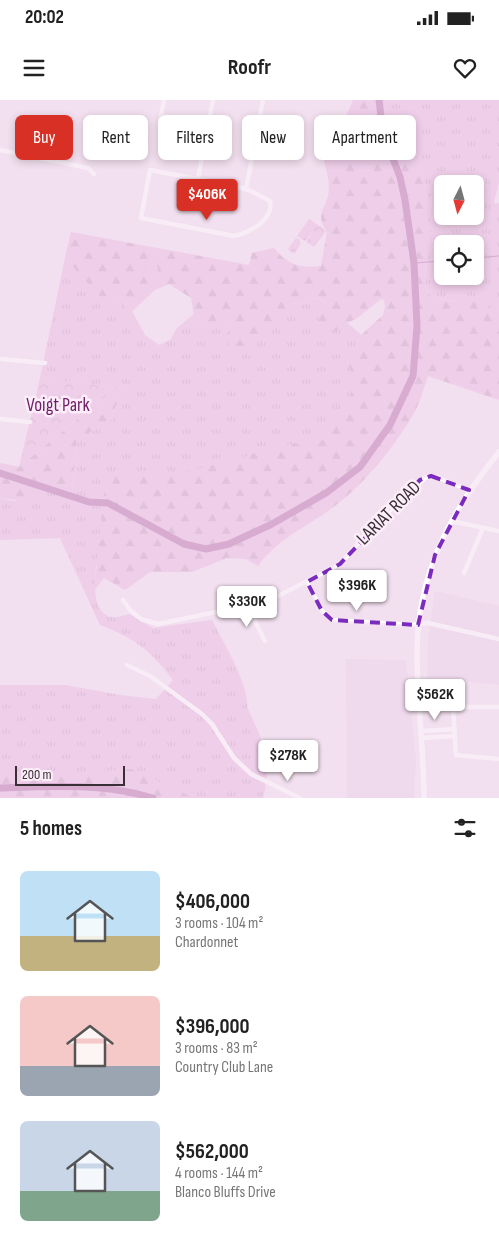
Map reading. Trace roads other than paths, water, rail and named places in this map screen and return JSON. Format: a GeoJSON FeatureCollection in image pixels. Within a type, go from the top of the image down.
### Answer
{"type":"FeatureCollection","features":[{"type":"Feature","properties":{"kind":"main road"},"geometry":{"type":"LineString","coordinates":[[424,798],[417,656],[418,625],[431,567],[451,520],[469,490],[499,452]]}},
{"type":"Feature","properties":{"kind":"street"},"geometry":{"type":"LineString","coordinates":[[161,115],[164,100]]}},
{"type":"Feature","properties":{"kind":"street"},"geometry":{"type":"LineString","coordinates":[[198,180],[213,100]]}},
{"type":"Feature","properties":{"kind":"street"},"geometry":{"type":"LineString","coordinates":[[260,115],[263,100]]}},
{"type":"Feature","properties":{"kind":"street"},"geometry":{"type":"LineString","coordinates":[[0,150],[88,168],[94,174]]}},
{"type":"Feature","properties":{"kind":"street"},"geometry":{"type":"LineString","coordinates":[[246,189],[251,160]]}},
{"type":"Feature","properties":{"kind":"street"},"geometry":{"type":"LineString","coordinates":[[150,170],[246,189],[266,198],[271,205],[260,224],[234,236],[141,218],[150,170]]}},
{"type":"Feature","properties":{"kind":"street"},"geometry":{"type":"LineString","coordinates":[[0,359],[45,363]]}},
{"type":"Feature","properties":{"kind":"street"},"geometry":{"type":"LineString","coordinates":[[0,419],[30,422]]}},
{"type":"Feature","properties":{"kind":"street","name":"LARIAT ROAD"},"geometry":{"type":"LineString","coordinates":[[123,600],[130,610],[141,619],[156,624],[247,606],[280,595],[340,564],[371,528],[426,477],[436,476],[469,490]]}},
{"type":"Feature","properties":{"kind":"street"},"geometry":{"type":"LineString","coordinates":[[451,520],[499,531]]}},
{"type":"Feature","properties":{"kind":"street"},"geometry":{"type":"LineString","coordinates":[[464,573],[483,528]]}},
{"type":"Feature","properties":{"kind":"street"},"geometry":{"type":"LineString","coordinates":[[307,582],[322,611],[332,620],[428,624],[499,639]]}},
{"type":"Feature","properties":{"kind":"street"},"geometry":{"type":"LineString","coordinates":[[247,606],[265,641]]}},
{"type":"Feature","properties":{"kind":"street"},"geometry":{"type":"LineString","coordinates":[[127,665],[150,676],[202,714],[212,724],[234,758],[252,774],[300,798]]}},
{"type":"Feature","properties":{"kind":"street"},"geometry":{"type":"LineString","coordinates":[[499,707],[482,705],[453,707],[456,755],[499,759]]}},
{"type":"Feature","properties":{"kind":"street"},"geometry":{"type":"LineString","coordinates":[[422,735],[455,729]]}},
{"type":"Feature","properties":{"kind":"street"},"geometry":{"type":"LineString","coordinates":[[444,730],[444,736]]}},
{"type":"Feature","properties":{"kind":"street"},"geometry":{"type":"LineString","coordinates":[[422,735],[455,736]]}},
{"type":"Feature","properties":{"kind":"water"},"geometry":{"type":"Polygon","coordinates":[[[59,397],[72,402],[70,408],[57,404],[59,397]]]}},
{"type":"Feature","properties":{"kind":"waterway"},"geometry":{"type":"LineString","coordinates":[[0,473],[89,502],[108,503],[184,544],[206,549],[229,544],[272,524],[326,493],[360,467],[390,425],[413,376],[417,326],[414,263],[405,200],[400,177],[383,133],[379,100]]}},
{"type":"Feature","properties":{"kind":"waterway"},"geometry":{"type":"LineString","coordinates":[[484,257],[499,256]]}},
{"type":"Feature","properties":{"kind":"waterway"},"geometry":{"type":"LineString","coordinates":[[414,263],[434,262]]}},
{"type":"Feature","properties":{"kind":"waterway"},"geometry":{"type":"LineString","coordinates":[[0,788],[58,786],[97,788],[134,793],[153,798]]}},
{"type":"Feature","properties":{"kind":"park label","name":"Voigt Park"},"geometry":{"type":"Point","coordinates":[58,405]}}]}
